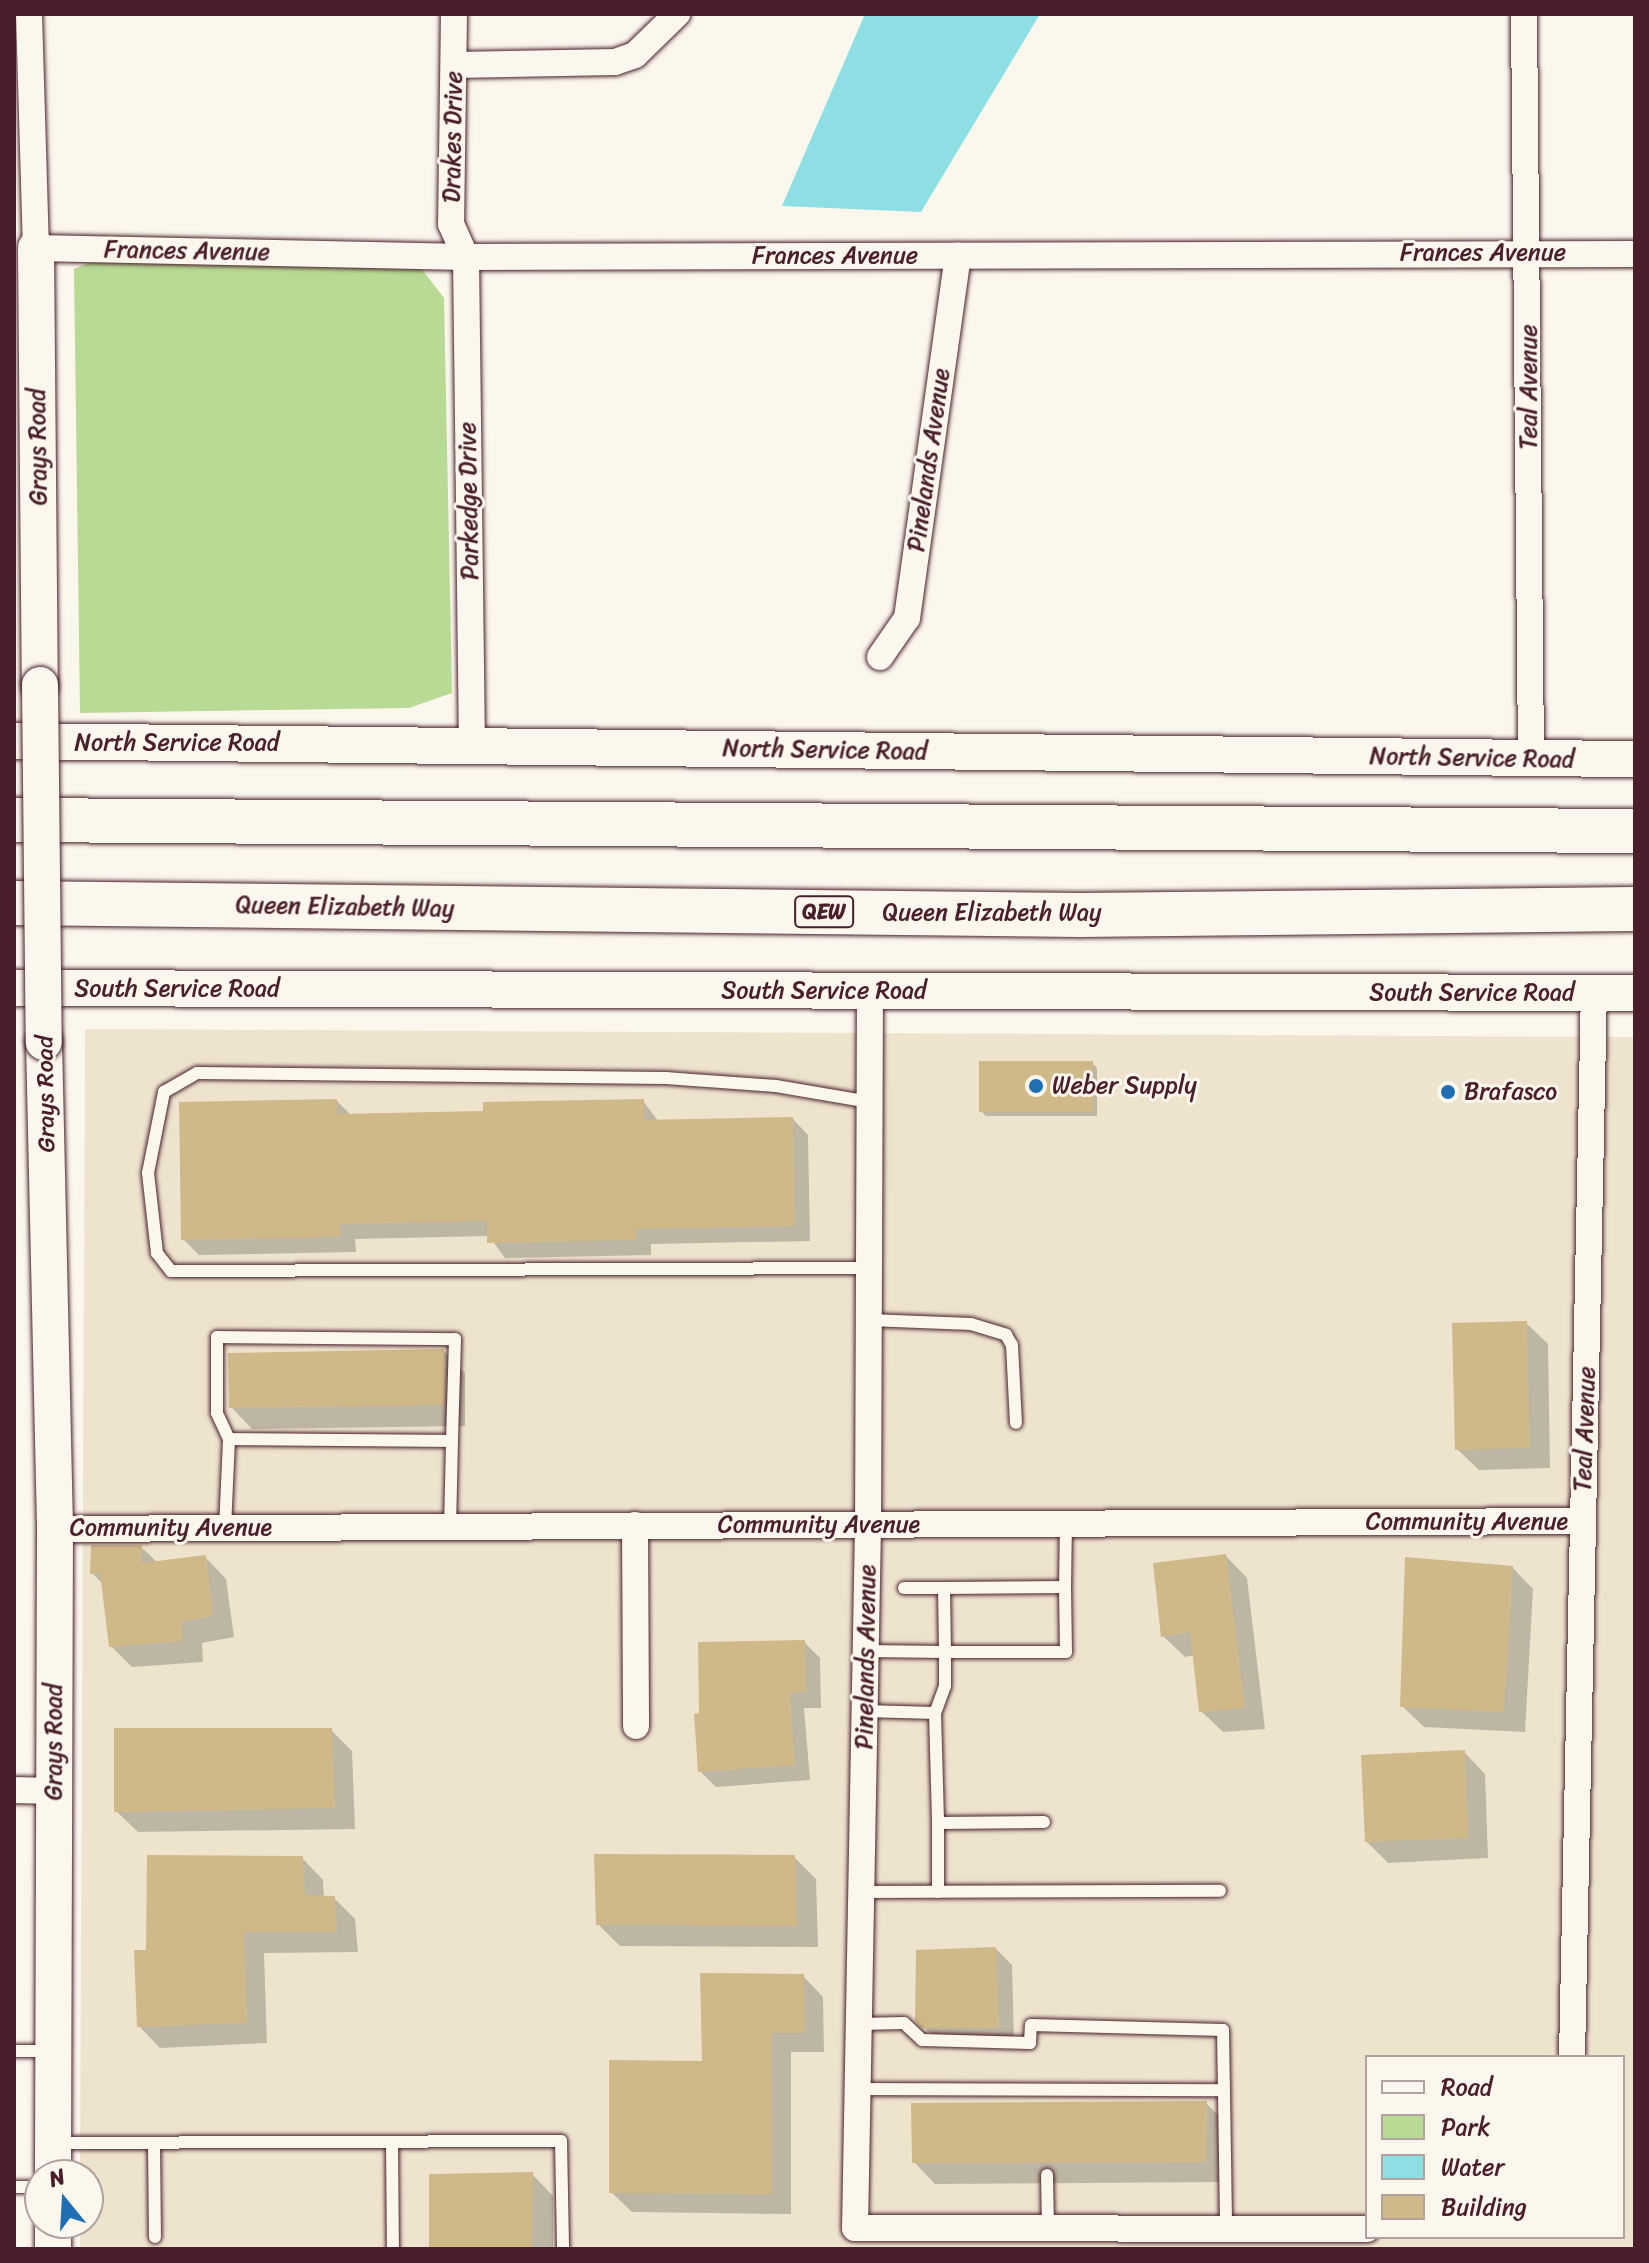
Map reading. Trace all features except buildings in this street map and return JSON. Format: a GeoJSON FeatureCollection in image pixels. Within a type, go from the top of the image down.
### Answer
{"type":"FeatureCollection","features":[{"type":"Feature","properties":{"kind":"highway"},"geometry":{"type":"LineString","coordinates":[[14,820],[1635,831]]}},
{"type":"Feature","properties":{"kind":"highway","name":"Queen Elizabeth Way"},"geometry":{"type":"LineString","coordinates":[[14,903],[1080,915],[1635,909]]}},
{"type":"Feature","properties":{"kind":"street","name":"Grays Road"},"geometry":{"type":"LineString","coordinates":[[29,14],[36,248],[44,1042],[55,1529],[53,2159]]}},
{"type":"Feature","properties":{"kind":"street","name":"Drakes Drive"},"geometry":{"type":"LineString","coordinates":[[454,14],[451,224],[466,257]]}},
{"type":"Feature","properties":{"kind":"street"},"geometry":{"type":"LineString","coordinates":[[455,65],[615,62],[635,55],[677,14]]}},
{"type":"Feature","properties":{"kind":"street","name":"Teal Avenue"},"geometry":{"type":"LineString","coordinates":[[1524,14],[1531,759]]}},
{"type":"Feature","properties":{"kind":"street","name":"Frances Avenue"},"geometry":{"type":"LineString","coordinates":[[36,248],[466,257],[1635,254]]}},
{"type":"Feature","properties":{"kind":"street","name":"Pinelands Avenue"},"geometry":{"type":"LineString","coordinates":[[880,657],[907,618],[958,256]]}},
{"type":"Feature","properties":{"kind":"street","name":"Parkedge Drive"},"geometry":{"type":"LineString","coordinates":[[466,257],[472,745]]}},
{"type":"Feature","properties":{"kind":"street","name":"North Service Road"},"geometry":{"type":"LineString","coordinates":[[14,741],[1635,759]]}},
{"type":"Feature","properties":{"kind":"street","name":"South Service Road"},"geometry":{"type":"LineString","coordinates":[[14,988],[1635,993]]}},
{"type":"Feature","properties":{"kind":"street","name":"Pinelands Avenue"},"geometry":{"type":"LineString","coordinates":[[870,991],[868,1526],[855,2228],[1048,2228]]}},
{"type":"Feature","properties":{"kind":"street","name":"Teal Avenue"},"geometry":{"type":"LineString","coordinates":[[1572,2055],[1594,993]]}},
{"type":"Feature","properties":{"kind":"street","name":"Community Avenue"},"geometry":{"type":"LineString","coordinates":[[55,1529],[1582,1521]]}},
{"type":"Feature","properties":{"kind":"street"},"geometry":{"type":"LineString","coordinates":[[635,1525],[636,1726]]}},
{"type":"Feature","properties":{"kind":"street"},"geometry":{"type":"LineString","coordinates":[[14,1790],[54,1791]]}},
{"type":"Feature","properties":{"kind":"street"},"geometry":{"type":"LineString","coordinates":[[1048,2228],[1365,2229]]}},
{"type":"Feature","properties":{"kind":"lane"},"geometry":{"type":"LineString","coordinates":[[869,1268],[171,1271],[157,1253],[148,1173],[164,1092],[197,1073],[666,1078],[776,1086],[870,1102]]}},
{"type":"Feature","properties":{"kind":"lane"},"geometry":{"type":"LineString","coordinates":[[869,1320],[971,1324],[1006,1335],[1012,1345],[1016,1423]]}},
{"type":"Feature","properties":{"kind":"lane"},"geometry":{"type":"LineString","coordinates":[[225,1528],[229,1439],[217,1413],[217,1337],[455,1339],[450,1527]]}},
{"type":"Feature","properties":{"kind":"lane"},"geometry":{"type":"LineString","coordinates":[[229,1439],[452,1441]]}},
{"type":"Feature","properties":{"kind":"lane"},"geometry":{"type":"LineString","coordinates":[[866,1651],[1066,1652],[1066,1524]]}},
{"type":"Feature","properties":{"kind":"lane"},"geometry":{"type":"LineString","coordinates":[[904,1588],[1065,1587]]}},
{"type":"Feature","properties":{"kind":"lane"},"geometry":{"type":"LineString","coordinates":[[938,1892],[935,1713],[945,1686],[944,1588]]}},
{"type":"Feature","properties":{"kind":"lane"},"geometry":{"type":"LineString","coordinates":[[865,1711],[935,1713]]}},
{"type":"Feature","properties":{"kind":"lane"},"geometry":{"type":"LineString","coordinates":[[938,1823],[1044,1822]]}},
{"type":"Feature","properties":{"kind":"lane"},"geometry":{"type":"LineString","coordinates":[[861,1892],[1220,1891]]}},
{"type":"Feature","properties":{"kind":"lane"},"geometry":{"type":"LineString","coordinates":[[859,2024],[904,2023],[922,2040],[1030,2043],[1031,2025],[1223,2030],[1226,2229]]}},
{"type":"Feature","properties":{"kind":"lane"},"geometry":{"type":"LineString","coordinates":[[14,2051],[53,2051]]}},
{"type":"Feature","properties":{"kind":"lane"},"geometry":{"type":"LineString","coordinates":[[858,2089],[1224,2090]]}},
{"type":"Feature","properties":{"kind":"lane"},"geometry":{"type":"LineString","coordinates":[[53,2159],[154,2143],[561,2141],[563,2249]]}},
{"type":"Feature","properties":{"kind":"lane"},"geometry":{"type":"LineString","coordinates":[[392,2142],[393,2249]]}},
{"type":"Feature","properties":{"kind":"lane"},"geometry":{"type":"LineString","coordinates":[[154,2143],[155,2237]]}},
{"type":"Feature","properties":{"kind":"lane"},"geometry":{"type":"LineString","coordinates":[[1047,2175],[1048,2228]]}},
{"type":"Feature","properties":{"kind":"shaded area"},"geometry":{"type":"Polygon","coordinates":[[[85,1029],[1635,1037],[1635,2249],[80,2249],[80,2239],[104,2239],[104,2159],[80,2159],[85,1029]]]}},
{"type":"Feature","properties":{"kind":"green space"},"geometry":{"type":"Polygon","coordinates":[[[98,259],[421,268],[444,298],[452,693],[409,708],[80,713],[74,269],[98,259]]]}},
{"type":"Feature","properties":{"kind":"water"},"geometry":{"type":"Polygon","coordinates":[[[865,14],[1040,14],[921,212],[782,206],[865,14]]]}},
{"type":"Feature","properties":{"kind":"place","name":"Weber Supply"},"geometry":{"type":"Point","coordinates":[1036,1086]}},
{"type":"Feature","properties":{"kind":"place","name":"Brafasco"},"geometry":{"type":"Point","coordinates":[1448,1092]}}]}
